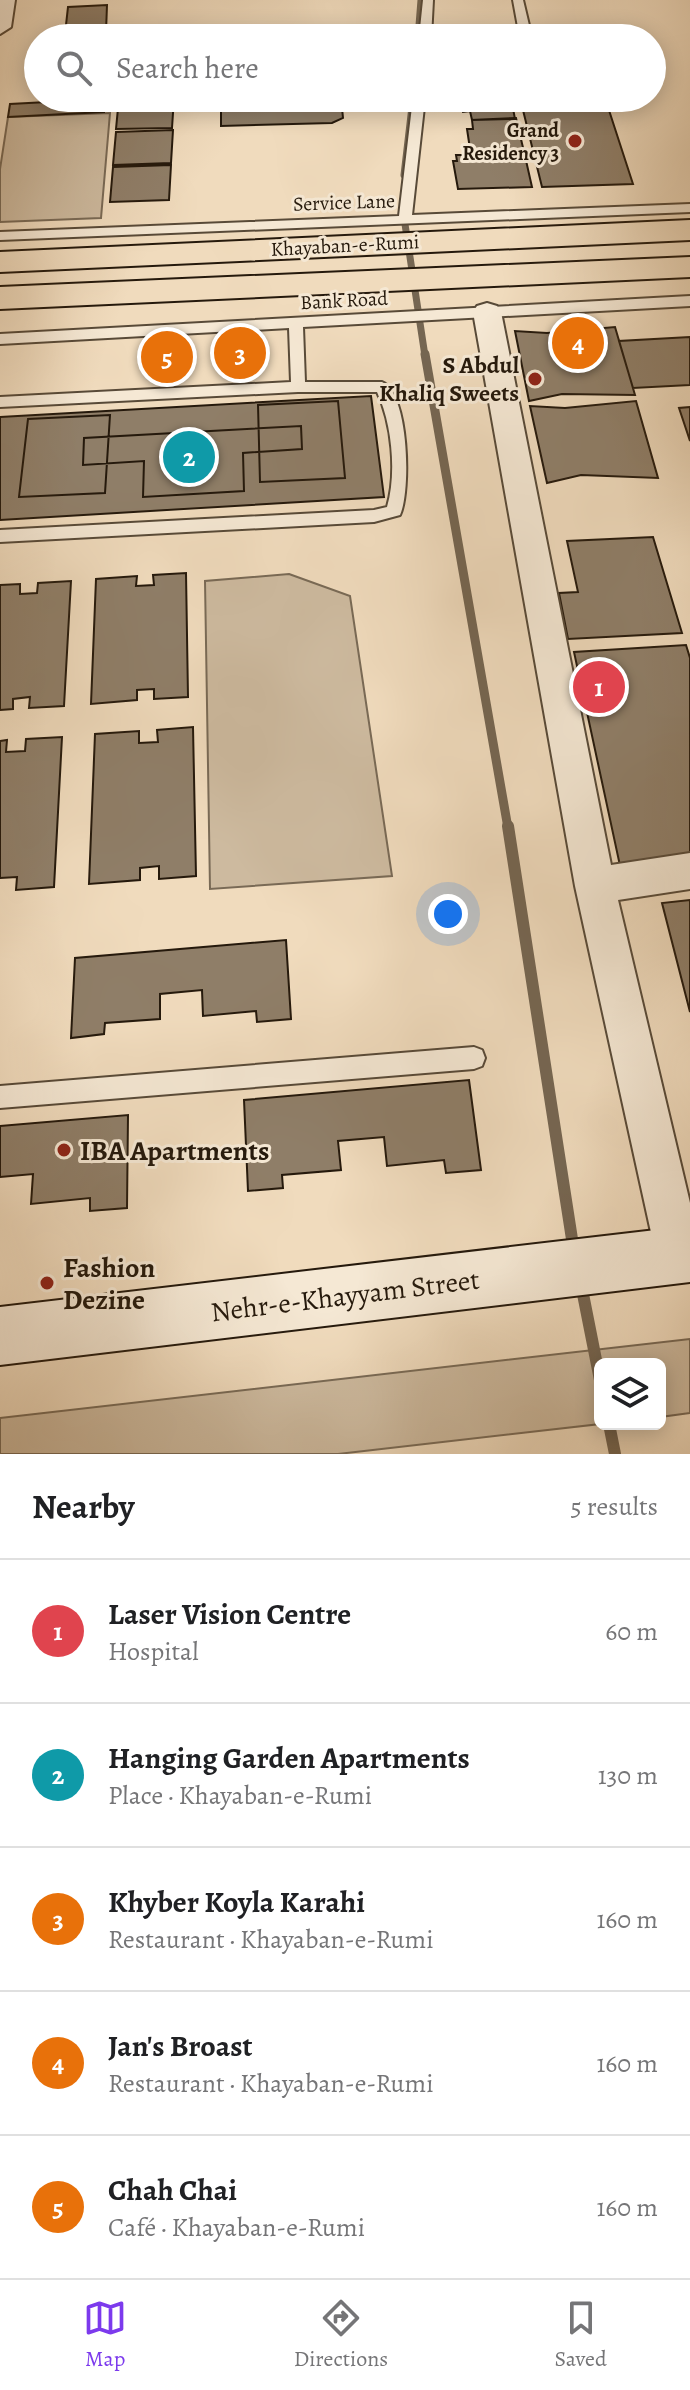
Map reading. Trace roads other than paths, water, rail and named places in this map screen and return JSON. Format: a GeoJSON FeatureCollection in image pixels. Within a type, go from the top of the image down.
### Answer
{"type":"FeatureCollection","features":[{"type":"Feature","properties":{"kind":"main road","name":"Khayaban-e-Rumi"},"geometry":{"type":"LineString","coordinates":[[0,262],[70,246],[690,230]]}},
{"type":"Feature","properties":{"kind":"main road","name":"Khayaban-e-Rumi"},"geometry":{"type":"LineString","coordinates":[[0,298],[690,267]]}},
{"type":"Feature","properties":{"kind":"street"},"geometry":{"type":"LineString","coordinates":[[0,27],[4,0]]}},
{"type":"Feature","properties":{"kind":"street"},"geometry":{"type":"LineString","coordinates":[[487,312],[595,886],[684,1254]]}},
{"type":"Feature","properties":{"kind":"street"},"geometry":{"type":"LineString","coordinates":[[595,886],[690,871]]}},
{"type":"Feature","properties":{"kind":"street","name":"Nehr-e-Khayyam Street"},"geometry":{"type":"LineString","coordinates":[[0,1336],[684,1254]]}},
{"type":"Feature","properties":{"kind":"lane"},"geometry":{"type":"LineString","coordinates":[[426,24],[428,0]]}},
{"type":"Feature","properties":{"kind":"lane"},"geometry":{"type":"LineString","coordinates":[[518,0],[523,24]]}},
{"type":"Feature","properties":{"kind":"lane"},"geometry":{"type":"LineString","coordinates":[[405,220],[417,112]]}},
{"type":"Feature","properties":{"kind":"lane","name":"Service Lane"},"geometry":{"type":"LineString","coordinates":[[0,236],[70,246],[405,220],[690,208]]}},
{"type":"Feature","properties":{"kind":"lane","name":"Bank Road"},"geometry":{"type":"LineString","coordinates":[[0,339],[690,301]]}},
{"type":"Feature","properties":{"kind":"lane"},"geometry":{"type":"LineString","coordinates":[[296,322],[298,387]]}},
{"type":"Feature","properties":{"kind":"lane"},"geometry":{"type":"LineString","coordinates":[[0,402],[298,387],[382,387],[392,411],[401,497],[394,511],[374,516],[0,536]]}},
{"type":"Feature","properties":{"kind":"lane"},"geometry":{"type":"LineString","coordinates":[[0,1097],[474,1058]]}},
{"type":"Feature","properties":{"kind":"waterway"},"geometry":{"type":"LineString","coordinates":[[419,24],[421,0]]}},
{"type":"Feature","properties":{"kind":"waterway"},"geometry":{"type":"LineString","coordinates":[[404,175],[411,112]]}},
{"type":"Feature","properties":{"kind":"waterway"},"geometry":{"type":"LineString","coordinates":[[403,211],[425,356]]}},
{"type":"Feature","properties":{"kind":"waterway"},"geometry":{"type":"LineString","coordinates":[[425,354],[508,828]]}},
{"type":"Feature","properties":{"kind":"waterway"},"geometry":{"type":"LineString","coordinates":[[508,826],[574,1252]]}},
{"type":"Feature","properties":{"kind":"waterway"},"geometry":{"type":"LineString","coordinates":[[581,1284],[596,1358]]}},
{"type":"Feature","properties":{"kind":"waterway"},"geometry":{"type":"LineString","coordinates":[[610,1430],[615,1454]]}},
{"type":"Feature","properties":{"kind":"place","name":"Grand Residency 3"},"geometry":{"type":"Point","coordinates":[575,141]}},
{"type":"Feature","properties":{"kind":"place","name":"Jan's Broast"},"geometry":{"type":"Point","coordinates":[578,343]}},
{"type":"Feature","properties":{"kind":"place","name":"Khyber Koyla Karahi"},"geometry":{"type":"Point","coordinates":[240,353]}},
{"type":"Feature","properties":{"kind":"place","name":"Chah Chai"},"geometry":{"type":"Point","coordinates":[167,357]}},
{"type":"Feature","properties":{"kind":"place","name":"S Abdul Khaliq Sweets"},"geometry":{"type":"Point","coordinates":[535,379]}},
{"type":"Feature","properties":{"kind":"place","name":"Hanging Garden Apartments"},"geometry":{"type":"Point","coordinates":[189,457]}},
{"type":"Feature","properties":{"kind":"place","name":"Laser Vision Centre"},"geometry":{"type":"Point","coordinates":[599,687]}},
{"type":"Feature","properties":{"kind":"place","name":"IBA Apartments"},"geometry":{"type":"Point","coordinates":[64,1150]}},
{"type":"Feature","properties":{"kind":"place","name":"Fashion Dezine"},"geometry":{"type":"Point","coordinates":[47,1283]}}]}
